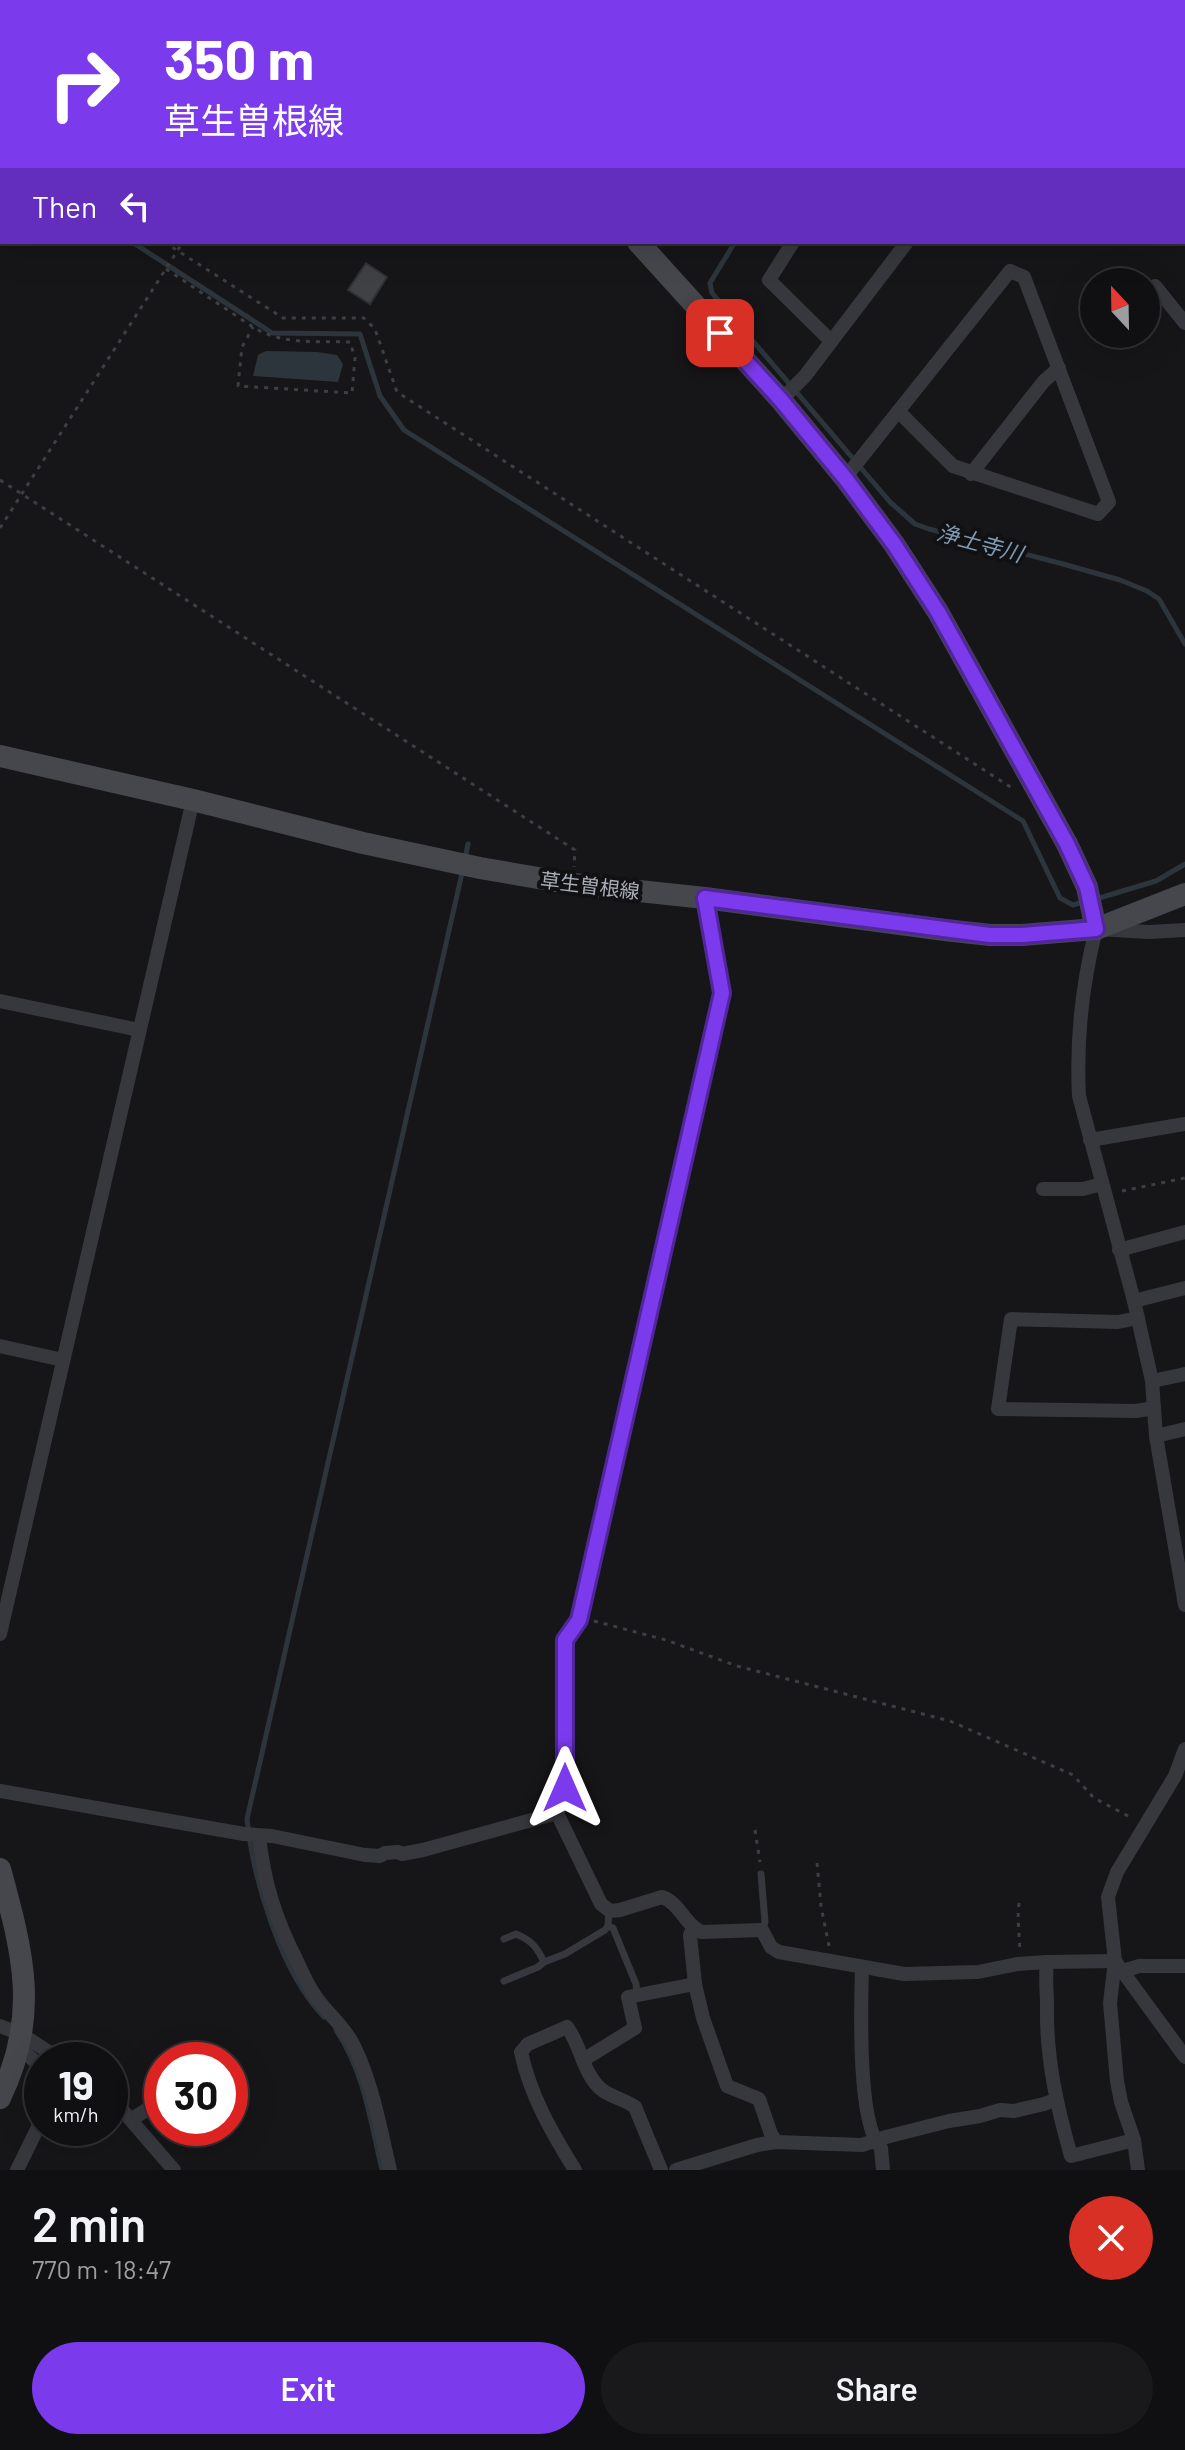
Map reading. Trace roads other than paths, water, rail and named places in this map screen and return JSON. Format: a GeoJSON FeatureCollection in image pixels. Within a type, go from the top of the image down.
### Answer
{"type":"FeatureCollection","features":[{"type":"Feature","properties":{"kind":"main road"},"geometry":{"type":"LineString","coordinates":[[640,244],[781,400],[894,544],[938,612],[1067,844],[1087,887],[1096,929]]}},
{"type":"Feature","properties":{"kind":"main road","name":"草生曽根線"},"geometry":{"type":"LineString","coordinates":[[0,756],[480,868],[573,884],[990,935],[1096,929],[1185,894]]}},
{"type":"Feature","properties":{"kind":"main road"},"geometry":{"type":"LineString","coordinates":[[0,1869],[23,1958],[25,1990],[20,2041],[9,2080],[0,2098]]}},
{"type":"Feature","properties":{"kind":"street"},"geometry":{"type":"LineString","coordinates":[[792,244],[769,280],[831,341]]}},
{"type":"Feature","properties":{"kind":"street"},"geometry":{"type":"LineString","coordinates":[[781,400],[805,376],[905,244]]}},
{"type":"Feature","properties":{"kind":"street"},"geometry":{"type":"LineString","coordinates":[[845,478],[1010,271],[1024,277],[1109,502],[1098,514],[971,474],[953,466],[899,412]]}},
{"type":"Feature","properties":{"kind":"street"},"geometry":{"type":"LineString","coordinates":[[1160,292],[1185,323]]}},
{"type":"Feature","properties":{"kind":"street"},"geometry":{"type":"LineString","coordinates":[[971,474],[1044,381],[1059,368]]}},
{"type":"Feature","properties":{"kind":"street"},"geometry":{"type":"LineString","coordinates":[[0,1634],[193,800]]}},
{"type":"Feature","properties":{"kind":"street"},"geometry":{"type":"LineString","coordinates":[[0,1791],[380,1856],[423,1850],[557,1813],[564,1801],[565,1788],[565,1640],[579,1620],[722,993],[705,898]]}},
{"type":"Feature","properties":{"kind":"street"},"geometry":{"type":"LineString","coordinates":[[1185,930],[1149,932],[1096,929],[1079,1018],[1077,1064],[1079,1096],[1134,1301],[1152,1381],[1156,1436],[1185,1605]]}},
{"type":"Feature","properties":{"kind":"street"},"geometry":{"type":"LineString","coordinates":[[0,1001],[139,1030]]}},
{"type":"Feature","properties":{"kind":"street"},"geometry":{"type":"LineString","coordinates":[[1090,1140],[1185,1124]]}},
{"type":"Feature","properties":{"kind":"street"},"geometry":{"type":"LineString","coordinates":[[1043,1189],[1103,1190]]}},
{"type":"Feature","properties":{"kind":"street"},"geometry":{"type":"LineString","coordinates":[[1119,1250],[1185,1232]]}},
{"type":"Feature","properties":{"kind":"street"},"geometry":{"type":"LineString","coordinates":[[1134,1301],[1185,1288]]}},
{"type":"Feature","properties":{"kind":"street"},"geometry":{"type":"LineString","coordinates":[[1138,1318],[1118,1322],[1011,1319],[998,1409],[1136,1411],[1154,1408]]}},
{"type":"Feature","properties":{"kind":"street"},"geometry":{"type":"LineString","coordinates":[[0,1346],[63,1360]]}},
{"type":"Feature","properties":{"kind":"street"},"geometry":{"type":"LineString","coordinates":[[1152,1381],[1185,1374]]}},
{"type":"Feature","properties":{"kind":"street"},"geometry":{"type":"LineString","coordinates":[[1156,1436],[1185,1429]]}},
{"type":"Feature","properties":{"kind":"street"},"geometry":{"type":"LineString","coordinates":[[1138,2170],[1134,2140],[1117,2081],[1110,2003],[1119,1966],[1108,1897],[1117,1872],[1175,1776],[1185,1749]]}},
{"type":"Feature","properties":{"kind":"street"},"geometry":{"type":"LineString","coordinates":[[557,1813],[601,1904],[609,1910],[620,1910],[662,1897],[672,1901],[693,1928],[701,1932],[762,1930],[771,1947],[779,1952],[904,1974],[978,1972],[1047,1962],[1185,1966]]}},
{"type":"Feature","properties":{"kind":"street"},"geometry":{"type":"LineString","coordinates":[[259,1836],[262,1860],[280,1928],[308,1985],[353,2042],[373,2097],[390,2170]]}},
{"type":"Feature","properties":{"kind":"street"},"geometry":{"type":"LineString","coordinates":[[693,1928],[690,1935],[695,1984],[703,2018],[727,2086],[759,2099],[776,2142]]}},
{"type":"Feature","properties":{"kind":"street"},"geometry":{"type":"LineString","coordinates":[[1047,1962],[1046,2018],[1055,2100],[1071,2156],[1134,2140]]}},
{"type":"Feature","properties":{"kind":"street"},"geometry":{"type":"LineString","coordinates":[[1119,1966],[1185,2057]]}},
{"type":"Feature","properties":{"kind":"street"},"geometry":{"type":"LineString","coordinates":[[862,1968],[866,2099],[874,2141],[881,2148],[883,2170]]}},
{"type":"Feature","properties":{"kind":"street"},"geometry":{"type":"LineString","coordinates":[[583,2060],[635,2028],[628,1997],[695,1984]]}},
{"type":"Feature","properties":{"kind":"street"},"geometry":{"type":"LineString","coordinates":[[0,2026],[24,2043]]}},
{"type":"Feature","properties":{"kind":"street"},"geometry":{"type":"LineString","coordinates":[[575,2170],[552,2133],[526,2073],[521,2052],[528,2044],[567,2027],[601,2090],[635,2107],[661,2170]]}},
{"type":"Feature","properties":{"kind":"street"},"geometry":{"type":"LineString","coordinates":[[20,2041],[24,2046]]}},
{"type":"Feature","properties":{"kind":"street"},"geometry":{"type":"LineString","coordinates":[[676,2170],[776,2142],[850,2147],[1000,2110],[1014,2111],[1055,2100]]}},
{"type":"Feature","properties":{"kind":"street"},"geometry":{"type":"LineString","coordinates":[[132,2119],[144,2111]]}},
{"type":"Feature","properties":{"kind":"street"},"geometry":{"type":"LineString","coordinates":[[128,2115],[174,2170]]}},
{"type":"Feature","properties":{"kind":"street"},"geometry":{"type":"LineString","coordinates":[[17,2170],[29,2146]]}},
{"type":"Feature","properties":{"kind":"lane"},"geometry":{"type":"LineString","coordinates":[[761,1874],[765,1922],[762,1930]]}},
{"type":"Feature","properties":{"kind":"lane"},"geometry":{"type":"LineString","coordinates":[[608,1926],[609,1910]]}},
{"type":"Feature","properties":{"kind":"lane"},"geometry":{"type":"LineString","coordinates":[[504,1981],[565,1954],[608,1926]]}},
{"type":"Feature","properties":{"kind":"lane"},"geometry":{"type":"LineString","coordinates":[[608,1926],[613,1928],[636,1984],[637,1994]]}},
{"type":"Feature","properties":{"kind":"lane"},"geometry":{"type":"LineString","coordinates":[[504,1939],[516,1934],[526,1939],[536,1946],[544,1962]]}},
{"type":"Feature","properties":{"kind":"waterway"},"geometry":{"type":"LineString","coordinates":[[135,244],[272,333],[360,334],[380,396],[404,430],[1023,821],[1060,898],[1073,905],[1086,901]]}},
{"type":"Feature","properties":{"kind":"waterway","name":"浄土寺川"},"geometry":{"type":"LineString","coordinates":[[734,244],[710,283],[712,293],[890,502],[915,524],[929,529],[1120,580],[1147,591],[1159,599],[1185,644]]}},
{"type":"Feature","properties":{"kind":"waterway"},"geometry":{"type":"LineString","coordinates":[[465,859],[468,844]]}},
{"type":"Feature","properties":{"kind":"waterway"},"geometry":{"type":"LineString","coordinates":[[1096,899],[1156,881],[1185,864]]}},
{"type":"Feature","properties":{"kind":"waterway"},"geometry":{"type":"LineString","coordinates":[[324,2017],[309,1998],[282,1951],[263,1896],[247,1819],[463,869]]}},
{"type":"Feature","properties":{"kind":"waterway"},"geometry":{"type":"LineString","coordinates":[[336,2030],[360,2080],[382,2170]]}}]}
